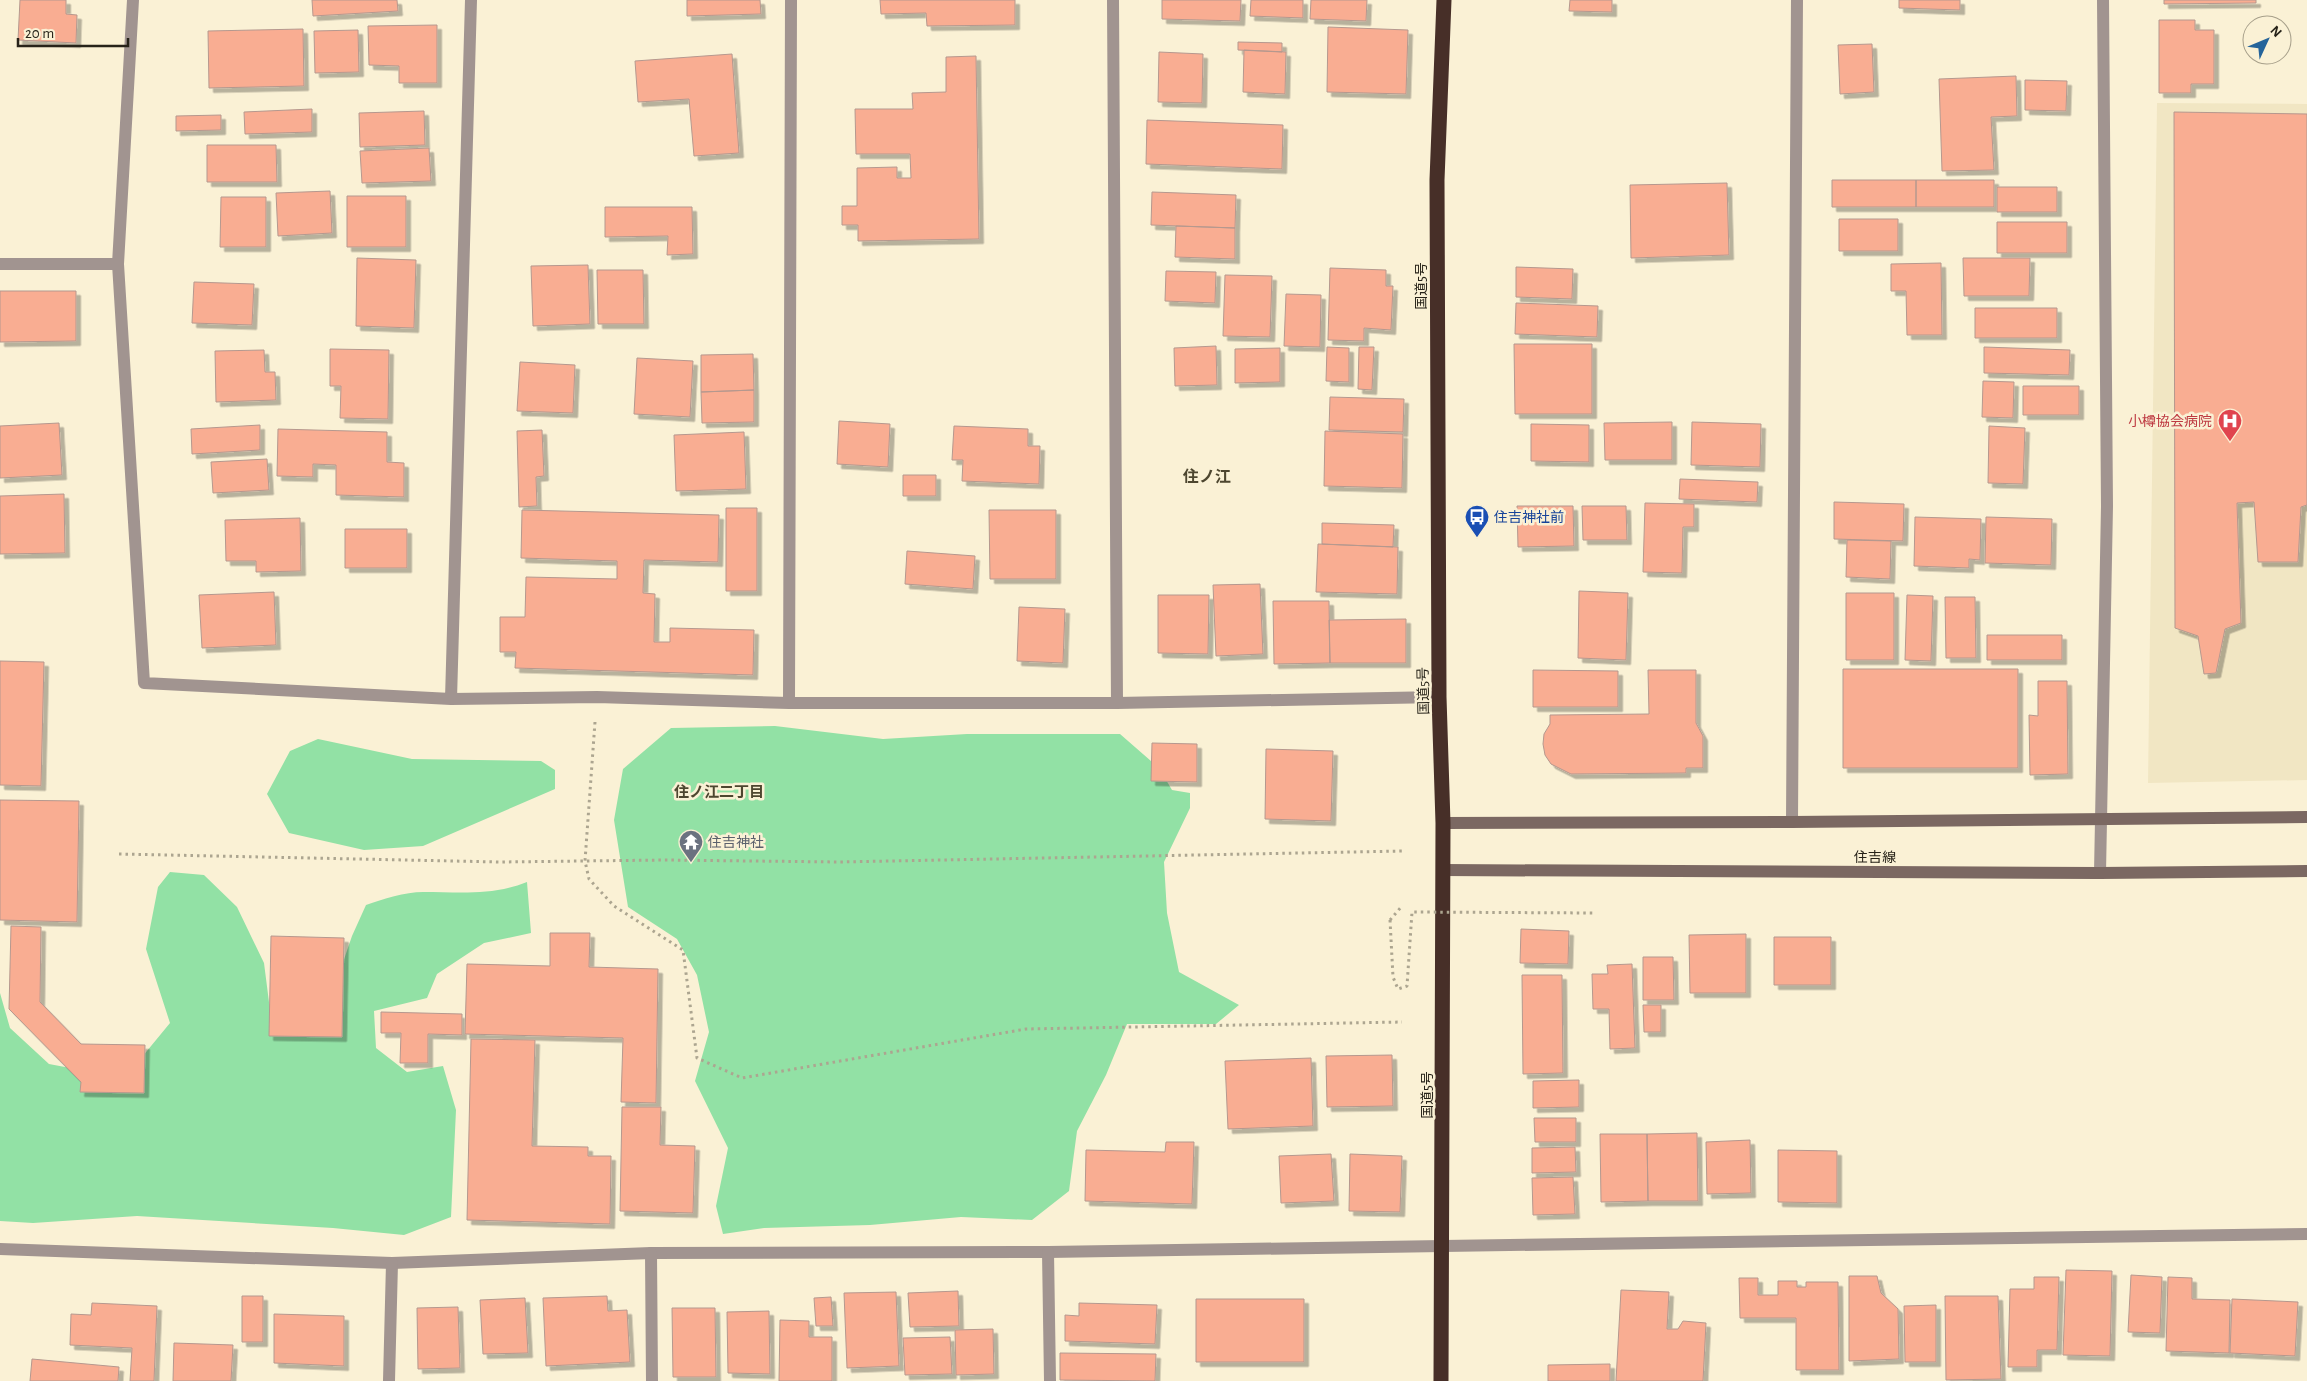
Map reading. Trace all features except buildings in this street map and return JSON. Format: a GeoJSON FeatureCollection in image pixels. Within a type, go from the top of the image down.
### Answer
{"type":"FeatureCollection","features":[{"type":"Feature","properties":{"kind":"highway","name":"国道5号"},"geometry":{"type":"LineString","coordinates":[[1442,1381],[1443,823],[1439,697],[1437,180],[1444,0]]}},
{"type":"Feature","properties":{"kind":"street"},"geometry":{"type":"LineString","coordinates":[[133,0],[118,264],[144,682],[451,699],[597,697],[790,703],[1117,703],[1439,697]]}},
{"type":"Feature","properties":{"kind":"street"},"geometry":{"type":"LineString","coordinates":[[451,699],[471,0]]}},
{"type":"Feature","properties":{"kind":"street"},"geometry":{"type":"LineString","coordinates":[[790,703],[791,0]]}},
{"type":"Feature","properties":{"kind":"street"},"geometry":{"type":"LineString","coordinates":[[1113,0],[1117,703]]}},
{"type":"Feature","properties":{"kind":"street"},"geometry":{"type":"LineString","coordinates":[[1792,822],[1797,0]]}},
{"type":"Feature","properties":{"kind":"street"},"geometry":{"type":"LineString","coordinates":[[2100,873],[2107,506],[2104,0]]}},
{"type":"Feature","properties":{"kind":"street"},"geometry":{"type":"LineString","coordinates":[[0,264],[118,264]]}},
{"type":"Feature","properties":{"kind":"street"},"geometry":{"type":"LineString","coordinates":[[1443,823],[2307,817]]}},
{"type":"Feature","properties":{"kind":"street","name":"住吉線"},"geometry":{"type":"LineString","coordinates":[[1443,870],[2100,873],[2307,871]]}},
{"type":"Feature","properties":{"kind":"street"},"geometry":{"type":"LineString","coordinates":[[0,1249],[392,1262],[651,1253],[1048,1252],[2307,1234]]}},
{"type":"Feature","properties":{"kind":"street"},"geometry":{"type":"LineString","coordinates":[[1048,1252],[1050,1381]]}},
{"type":"Feature","properties":{"kind":"street"},"geometry":{"type":"LineString","coordinates":[[651,1253],[652,1381]]}},
{"type":"Feature","properties":{"kind":"street"},"geometry":{"type":"LineString","coordinates":[[389,1381],[392,1262]]}},
{"type":"Feature","properties":{"kind":"path"},"geometry":{"type":"LineString","coordinates":[[597,697],[585,861],[589,879],[614,906],[682,950],[697,1058],[742,1078],[1026,1029],[1402,1022]]}},
{"type":"Feature","properties":{"kind":"path"},"geometry":{"type":"LineString","coordinates":[[120,854],[500,862],[839,862],[1402,850]]}},
{"type":"Feature","properties":{"kind":"path"},"geometry":{"type":"LineString","coordinates":[[1402,906],[1390,920],[1393,977],[1398,989],[1407,986],[1412,912],[1594,913]]}},
{"type":"Feature","properties":{"kind":"shaded area","name":"小樽協会病院"},"geometry":{"type":"Polygon","coordinates":[[[2157,103],[2307,104],[2307,780],[2148,783],[2157,103]]]}},
{"type":"Feature","properties":{"kind":"green space"},"geometry":{"type":"Polygon","coordinates":[[[775,726],[883,739],[967,734],[1120,734],[1159,768],[1172,790],[1190,793],[1190,808],[1164,862],[1167,913],[1179,972],[1239,1005],[1216,1024],[1127,1024],[1106,1075],[1077,1131],[1069,1191],[1032,1220],[961,1217],[870,1225],[764,1228],[723,1234],[716,1206],[728,1148],[695,1081],[709,1032],[697,975],[677,939],[628,907],[614,820],[623,769],[671,728],[775,726]]]}},
{"type":"Feature","properties":{"kind":"green space"},"geometry":{"type":"Polygon","coordinates":[[[318,739],[412,759],[541,761],[555,770],[555,789],[423,846],[364,850],[289,833],[267,794],[290,751],[318,739]]]}},
{"type":"Feature","properties":{"kind":"green space"},"geometry":{"type":"Polygon","coordinates":[[[170,872],[204,875],[237,907],[264,963],[270,1010],[339,974],[352,936],[366,905],[409,893],[488,891],[527,882],[531,933],[484,943],[437,974],[427,998],[374,1011],[376,1048],[407,1072],[443,1066],[456,1110],[451,1217],[404,1235],[333,1228],[137,1216],[33,1223],[0,1221],[0,993],[10,1028],[49,1064],[102,1074],[142,1057],[170,1023],[146,949],[158,887],[170,872]]]}},
{"type":"Feature","properties":{"kind":"place","name":"小樽協会病院"},"geometry":{"type":"Point","coordinates":[2230,442]}},
{"type":"Feature","properties":{"kind":"place","name":"住吉神社前"},"geometry":{"type":"Point","coordinates":[1477,538]}},
{"type":"Feature","properties":{"kind":"place","name":"住吉神社"},"geometry":{"type":"Point","coordinates":[691,863]}},
{"type":"Feature","properties":{"kind":"district","name":"住ノ江"},"geometry":{"type":"Point","coordinates":[1207,476]}},
{"type":"Feature","properties":{"kind":"district","name":"住ノ江二丁目"},"geometry":{"type":"Point","coordinates":[719,792]}}]}
